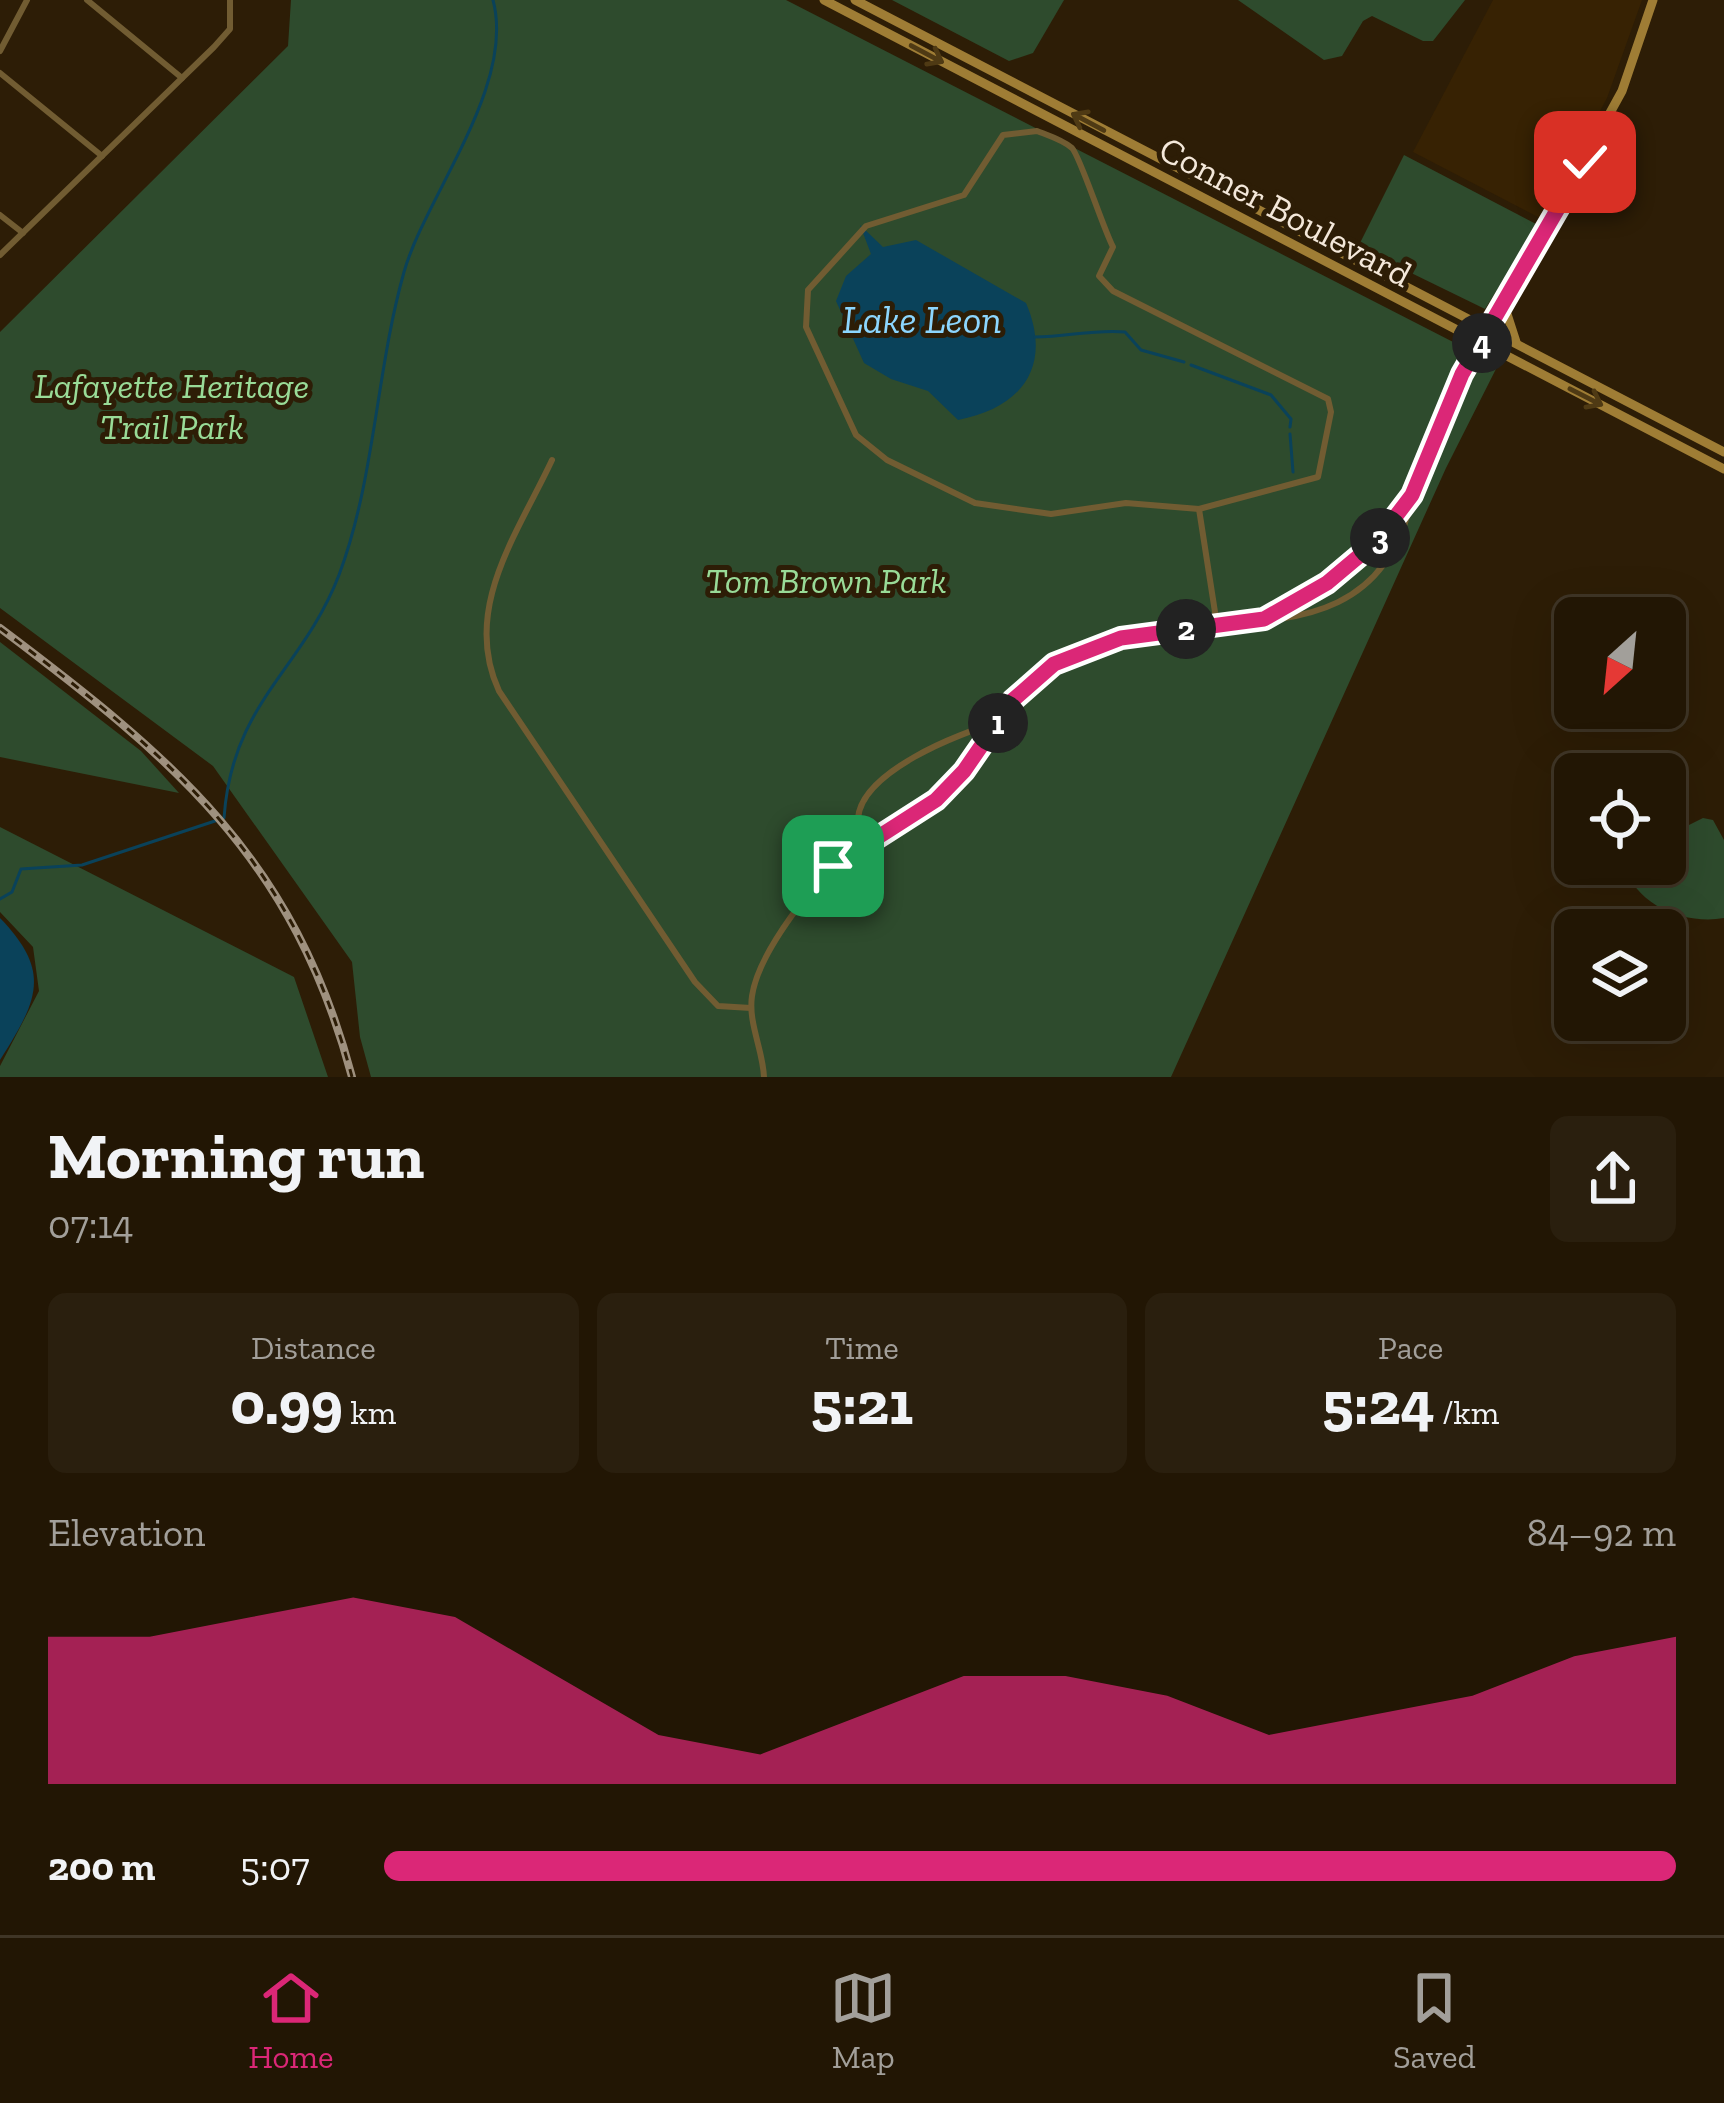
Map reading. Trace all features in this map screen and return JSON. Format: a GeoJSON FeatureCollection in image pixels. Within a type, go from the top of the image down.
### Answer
{"type":"FeatureCollection","features":[{"type":"Feature","properties":{"kind":"main road","name":"Conner Boulevard"},"geometry":{"type":"LineString","coordinates":[[824,0],[1724,469]]}},
{"type":"Feature","properties":{"kind":"main road","name":"Conner Boulevard"},"geometry":{"type":"LineString","coordinates":[[855,0],[1724,452]]}},
{"type":"Feature","properties":{"kind":"main road"},"geometry":{"type":"LineString","coordinates":[[1481,344],[1622,92],[1653,0]]}},
{"type":"Feature","properties":{"kind":"main road"},"geometry":{"type":"LineString","coordinates":[[1176,184],[1182,171]]}},
{"type":"Feature","properties":{"kind":"main road"},"geometry":{"type":"LineString","coordinates":[[1504,308],[1518,345]]}},
{"type":"Feature","properties":{"kind":"street"},"geometry":{"type":"LineString","coordinates":[[0,51],[27,0]]}},
{"type":"Feature","properties":{"kind":"street"},"geometry":{"type":"LineString","coordinates":[[87,0],[182,78]]}},
{"type":"Feature","properties":{"kind":"street"},"geometry":{"type":"LineString","coordinates":[[0,255],[230,29],[230,0]]}},
{"type":"Feature","properties":{"kind":"street"},"geometry":{"type":"LineString","coordinates":[[0,73],[102,156]]}},
{"type":"Feature","properties":{"kind":"street"},"geometry":{"type":"LineString","coordinates":[[1036,131],[1073,149],[1113,247],[1099,276],[1113,291],[1331,404],[1318,477],[1199,509],[1126,503],[1052,514],[985,506],[864,444],[824,370],[804,314],[808,290],[866,226],[955,202],[979,180],[1003,135],[1036,131]]}},
{"type":"Feature","properties":{"kind":"street"},"geometry":{"type":"LineString","coordinates":[[0,215],[22,233]]}},
{"type":"Feature","properties":{"kind":"street"},"geometry":{"type":"LineString","coordinates":[[764,1077],[751,1008],[758,975],[833,866],[936,800],[1021,690],[1076,652],[1121,638],[1315,614],[1351,598],[1391,556],[1448,403],[1481,344]]}},
{"type":"Feature","properties":{"kind":"street"},"geometry":{"type":"LineString","coordinates":[[552,460],[491,590],[484,637],[489,667],[507,702],[695,982],[718,1006],[751,1008]]}},
{"type":"Feature","properties":{"kind":"street"},"geometry":{"type":"LineString","coordinates":[[1264,619],[1302,600],[1350,564],[1390,526],[1413,494]]}},
{"type":"Feature","properties":{"kind":"street"},"geometry":{"type":"LineString","coordinates":[[1199,509],[1217,625]]}},
{"type":"Feature","properties":{"kind":"street"},"geometry":{"type":"LineString","coordinates":[[867,840],[858,818],[866,797],[925,749],[998,723]]}},
{"type":"Feature","properties":{"kind":"shaded area"},"geometry":{"type":"Polygon","coordinates":[[[1493,0],[1642,0],[1607,98],[1542,219],[1413,152],[1493,0]]]}},
{"type":"Feature","properties":{"kind":"green space","name":"Tom Brown Park"},"geometry":{"type":"Polygon","coordinates":[[[291,0],[786,0],[1498,365],[1446,468],[1171,1077],[371,1077],[360,1037],[352,962],[213,766],[0,608],[0,332],[288,46],[291,0]]]}},
{"type":"Feature","properties":{"kind":"green space"},"geometry":{"type":"Polygon","coordinates":[[[892,0],[1064,0],[1033,53],[1009,61],[892,0]]]}},
{"type":"Feature","properties":{"kind":"green space"},"geometry":{"type":"Polygon","coordinates":[[[1238,0],[1465,0],[1433,41],[1423,41],[1372,16],[1363,21],[1342,56],[1324,60],[1238,0]]]}},
{"type":"Feature","properties":{"kind":"green space"},"geometry":{"type":"Polygon","coordinates":[[[1404,155],[1538,225],[1485,309],[1358,247],[1404,155]]]}},
{"type":"Feature","properties":{"kind":"green space"},"geometry":{"type":"Polygon","coordinates":[[[0,642],[141,751],[179,793],[0,757],[0,642]]]}},
{"type":"Feature","properties":{"kind":"green space"},"geometry":{"type":"Polygon","coordinates":[[[1703,818],[1713,820],[1724,840],[1724,918],[1694,918],[1686,916],[1686,909],[1662,909],[1635,885],[1686,885],[1686,826],[1703,818]]]}},
{"type":"Feature","properties":{"kind":"green space"},"geometry":{"type":"Polygon","coordinates":[[[0,827],[294,977],[328,1077],[0,1077],[0,1066],[39,991],[33,947],[0,912],[0,827]]]}},
{"type":"Feature","properties":{"kind":"water","name":"Lake Leon"},"geometry":{"type":"Polygon","coordinates":[[[860,225],[883,247],[916,240],[1026,303],[1036,346],[1026,381],[1015,394],[999,406],[958,420],[928,391],[891,379],[864,363],[836,301],[846,276],[871,254],[860,225]]]}},
{"type":"Feature","properties":{"kind":"water"},"geometry":{"type":"Polygon","coordinates":[[[0,918],[27,955],[34,987],[23,1020],[0,1060],[0,918]]]}},
{"type":"Feature","properties":{"kind":"waterway"},"geometry":{"type":"LineString","coordinates":[[0,899],[12,892],[21,869],[82,865],[224,818],[230,778],[254,715],[307,637],[339,575],[360,501],[404,272],[465,140],[492,68],[497,33],[493,0]]}},
{"type":"Feature","properties":{"kind":"waterway"},"geometry":{"type":"LineString","coordinates":[[1035,337],[1125,332],[1141,350],[1184,362]]}},
{"type":"Feature","properties":{"kind":"waterway"},"geometry":{"type":"LineString","coordinates":[[1191,365],[1271,395],[1291,419],[1290,427]]}},
{"type":"Feature","properties":{"kind":"waterway"},"geometry":{"type":"LineString","coordinates":[[1290,434],[1293,472]]}},
{"type":"Feature","properties":{"kind":"railway"},"geometry":{"type":"LineString","coordinates":[[0,628],[120,722],[219,819],[261,873],[297,933],[327,1000],[352,1077]]}},
{"type":"Feature","properties":{"kind":"route"},"geometry":{"type":"LineString","coordinates":[[833,866],[936,800],[964,771],[1021,690],[1054,664],[1101,642],[1264,619],[1327,583],[1377,541],[1412,495],[1462,374],[1585,162]]}},
{"type":"Feature","properties":{"kind":"park label","name":"Lafayette Heritage Trail Park"},"geometry":{"type":"Point","coordinates":[172,406]}}]}
